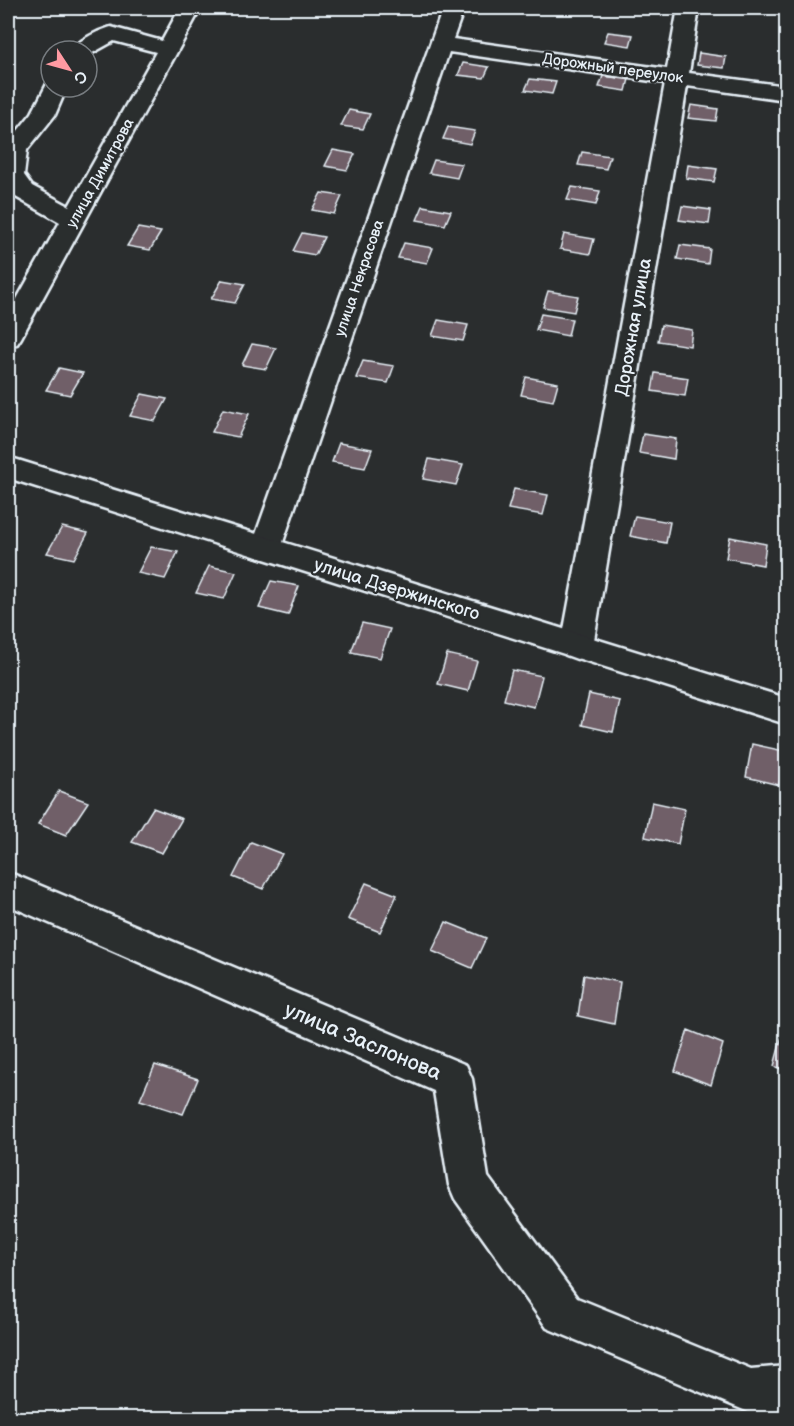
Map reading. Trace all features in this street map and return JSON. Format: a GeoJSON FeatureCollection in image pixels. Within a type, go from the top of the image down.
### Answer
{"type":"FeatureCollection","features":[{"type":"Feature","properties":{"kind":"street","name":"улица Димитрова"},"geometry":{"type":"LineString","coordinates":[[8,338],[190,8]]}},
{"type":"Feature","properties":{"kind":"street","name":"улица Некрасова"},"geometry":{"type":"LineString","coordinates":[[266,548],[453,8]]}},
{"type":"Feature","properties":{"kind":"street","name":"Дорожная улица"},"geometry":{"type":"LineString","coordinates":[[577,646],[689,8]]}},
{"type":"Feature","properties":{"kind":"street"},"geometry":{"type":"LineString","coordinates":[[95,39],[111,25],[169,49]]}},
{"type":"Feature","properties":{"kind":"street","name":"Дорожный переулок"},"geometry":{"type":"LineString","coordinates":[[440,44],[786,93]]}},
{"type":"Feature","properties":{"kind":"street"},"geometry":{"type":"LineString","coordinates":[[50,99],[43,115],[15,148],[12,175],[23,191],[74,219]]}},
{"type":"Feature","properties":{"kind":"street"},"geometry":{"type":"LineString","coordinates":[[8,123],[43,115]]}},
{"type":"Feature","properties":{"kind":"street","name":"улица Дзержинского"},"geometry":{"type":"LineString","coordinates":[[8,467],[786,711]]}},
{"type":"Feature","properties":{"kind":"street","name":"улица Заслонова"},"geometry":{"type":"LineString","coordinates":[[8,888],[452,1079],[469,1185],[562,1313],[751,1391],[786,1388]]}},
{"type":"Feature","properties":{"kind":"building"},"geometry":{"type":"Polygon","coordinates":[[[478,8],[504,8],[502,12],[478,8]]]}},
{"type":"Feature","properties":{"kind":"building"},"geometry":{"type":"Polygon","coordinates":[[[608,32],[633,35],[630,46],[604,42],[608,32]]]}},
{"type":"Feature","properties":{"kind":"building"},"geometry":{"type":"Polygon","coordinates":[[[699,53],[726,57],[724,68],[697,65],[699,53]]]}},
{"type":"Feature","properties":{"kind":"building"},"geometry":{"type":"Polygon","coordinates":[[[463,63],[489,67],[484,78],[458,75],[463,63]]]}},
{"type":"Feature","properties":{"kind":"building"},"geometry":{"type":"Polygon","coordinates":[[[603,76],[629,79],[626,91],[599,87],[603,76]]]}},
{"type":"Feature","properties":{"kind":"building"},"geometry":{"type":"Polygon","coordinates":[[[530,79],[556,82],[552,94],[525,90],[530,79]]]}},
{"type":"Feature","properties":{"kind":"building"},"geometry":{"type":"Polygon","coordinates":[[[691,105],[718,109],[716,121],[688,118],[691,105]]]}},
{"type":"Feature","properties":{"kind":"building"},"geometry":{"type":"Polygon","coordinates":[[[349,110],[370,114],[363,129],[341,126],[349,110]]]}},
{"type":"Feature","properties":{"kind":"building"},"geometry":{"type":"Polygon","coordinates":[[[448,127],[475,131],[470,144],[443,139],[448,127]]]}},
{"type":"Feature","properties":{"kind":"building"},"geometry":{"type":"Polygon","coordinates":[[[333,150],[355,154],[347,170],[325,166],[333,150]]]}},
{"type":"Feature","properties":{"kind":"building"},"geometry":{"type":"Polygon","coordinates":[[[582,152],[610,156],[606,169],[578,165],[582,152]]]}},
{"type":"Feature","properties":{"kind":"building"},"geometry":{"type":"Polygon","coordinates":[[[434,160],[462,164],[457,178],[429,173],[434,160]]]}},
{"type":"Feature","properties":{"kind":"building"},"geometry":{"type":"Polygon","coordinates":[[[688,165],[717,169],[714,182],[686,178],[688,165]]]}},
{"type":"Feature","properties":{"kind":"building"},"geometry":{"type":"Polygon","coordinates":[[[572,187],[600,191],[596,205],[567,200],[572,187]]]}},
{"type":"Feature","properties":{"kind":"building"},"geometry":{"type":"Polygon","coordinates":[[[321,193],[342,196],[334,214],[312,210],[321,193]]]}},
{"type":"Feature","properties":{"kind":"building"},"geometry":{"type":"Polygon","coordinates":[[[423,206],[451,211],[445,225],[417,220],[423,206]]]}},
{"type":"Feature","properties":{"kind":"building"},"geometry":{"type":"Polygon","coordinates":[[[682,206],[711,210],[709,224],[679,220],[682,206]]]}},
{"type":"Feature","properties":{"kind":"building"},"geometry":{"type":"Polygon","coordinates":[[[138,228],[161,232],[150,250],[127,246],[138,228]]]}},
{"type":"Feature","properties":{"kind":"building"},"geometry":{"type":"Polygon","coordinates":[[[302,233],[324,237],[315,255],[293,251],[302,233]]]}},
{"type":"Feature","properties":{"kind":"building"},"geometry":{"type":"Polygon","coordinates":[[[564,234],[594,239],[590,254],[560,249],[564,234]]]}},
{"type":"Feature","properties":{"kind":"building"},"geometry":{"type":"Polygon","coordinates":[[[404,243],[433,248],[427,263],[398,258],[404,243]]]}},
{"type":"Feature","properties":{"kind":"building"},"geometry":{"type":"Polygon","coordinates":[[[680,245],[710,249],[708,264],[677,259],[680,245]]]}},
{"type":"Feature","properties":{"kind":"building"},"geometry":{"type":"Polygon","coordinates":[[[222,280],[245,284],[235,303],[211,299],[222,280]]]}},
{"type":"Feature","properties":{"kind":"building"},"geometry":{"type":"Polygon","coordinates":[[[548,291],[578,296],[574,312],[543,307],[548,291]]]}},
{"type":"Feature","properties":{"kind":"building"},"geometry":{"type":"Polygon","coordinates":[[[541,314],[572,319],[568,336],[536,330],[541,314]]]}},
{"type":"Feature","properties":{"kind":"building"},"geometry":{"type":"Polygon","coordinates":[[[438,320],[468,325],[463,341],[432,336],[438,320]]]}},
{"type":"Feature","properties":{"kind":"building"},"geometry":{"type":"Polygon","coordinates":[[[661,325],[692,330],[690,346],[658,341],[661,325]]]}},
{"type":"Feature","properties":{"kind":"building"},"geometry":{"type":"Polygon","coordinates":[[[252,344],[276,348],[266,369],[242,365],[252,344]]]}},
{"type":"Feature","properties":{"kind":"building"},"geometry":{"type":"Polygon","coordinates":[[[363,361],[394,366],[388,383],[356,378],[363,361]]]}},
{"type":"Feature","properties":{"kind":"building"},"geometry":{"type":"Polygon","coordinates":[[[59,368],[83,373],[70,395],[46,390],[59,368]]]}},
{"type":"Feature","properties":{"kind":"building"},"geometry":{"type":"Polygon","coordinates":[[[655,373],[688,378],[685,396],[652,391],[655,373]]]}},
{"type":"Feature","properties":{"kind":"building"},"geometry":{"type":"Polygon","coordinates":[[[526,377],[558,383],[553,401],[521,395],[526,377]]]}},
{"type":"Feature","properties":{"kind":"building"},"geometry":{"type":"Polygon","coordinates":[[[142,394],[167,399],[155,421],[130,416],[142,394]]]}},
{"type":"Feature","properties":{"kind":"building"},"geometry":{"type":"Polygon","coordinates":[[[223,409],[249,414],[238,437],[212,432],[223,409]]]}},
{"type":"Feature","properties":{"kind":"building"},"geometry":{"type":"Polygon","coordinates":[[[643,434],[676,439],[674,459],[639,453],[643,434]]]}},
{"type":"Feature","properties":{"kind":"building"},"geometry":{"type":"Polygon","coordinates":[[[339,443],[372,449],[365,468],[332,462],[339,443]]]}},
{"type":"Feature","properties":{"kind":"building"},"geometry":{"type":"Polygon","coordinates":[[[429,459],[463,465],[456,485],[423,479],[429,459]]]}},
{"type":"Feature","properties":{"kind":"building"},"geometry":{"type":"Polygon","coordinates":[[[514,489],[548,495],[543,515],[508,509],[514,489]]]}},
{"type":"Feature","properties":{"kind":"building"},"geometry":{"type":"Polygon","coordinates":[[[635,516],[670,522],[666,543],[630,536],[635,516]]]}},
{"type":"Feature","properties":{"kind":"building"},"geometry":{"type":"Polygon","coordinates":[[[62,527],[88,533],[74,559],[47,553],[62,527]]]}},
{"type":"Feature","properties":{"kind":"building"},"geometry":{"type":"Polygon","coordinates":[[[730,537],[766,544],[763,565],[726,558],[730,537]]]}},
{"type":"Feature","properties":{"kind":"building"},"geometry":{"type":"Polygon","coordinates":[[[151,547],[178,552],[165,579],[138,573],[151,547]]]}},
{"type":"Feature","properties":{"kind":"building"},"geometry":{"type":"Polygon","coordinates":[[[209,566],[236,572],[224,599],[196,593],[209,566]]]}},
{"type":"Feature","properties":{"kind":"building"},"geometry":{"type":"Polygon","coordinates":[[[271,581],[299,586],[288,615],[259,608],[271,581]]]}},
{"type":"Feature","properties":{"kind":"building"},"geometry":{"type":"Polygon","coordinates":[[[362,623],[390,629],[380,658],[351,652],[362,623]]]}},
{"type":"Feature","properties":{"kind":"building"},"geometry":{"type":"Polygon","coordinates":[[[447,654],[477,661],[468,691],[438,684],[447,654]]]}},
{"type":"Feature","properties":{"kind":"building"},"geometry":{"type":"Polygon","coordinates":[[[512,670],[542,676],[534,707],[504,700],[512,670]]]}},
{"type":"Feature","properties":{"kind":"building"},"geometry":{"type":"Polygon","coordinates":[[[589,694],[620,701],[613,732],[582,725],[589,694]]]}},
{"type":"Feature","properties":{"kind":"building"},"geometry":{"type":"Polygon","coordinates":[[[752,744],[784,751],[779,785],[746,777],[752,744]]]}},
{"type":"Feature","properties":{"kind":"building"},"geometry":{"type":"Polygon","coordinates":[[[59,791],[88,802],[66,835],[38,824],[59,791]]]}},
{"type":"Feature","properties":{"kind":"building"},"geometry":{"type":"Polygon","coordinates":[[[652,802],[685,809],[678,844],[645,837],[652,802]]]}},
{"type":"Feature","properties":{"kind":"building"},"geometry":{"type":"Polygon","coordinates":[[[153,808],[182,819],[162,853],[132,842],[153,808]]]}},
{"type":"Feature","properties":{"kind":"building"},"geometry":{"type":"Polygon","coordinates":[[[251,842],[282,854],[263,889],[233,877],[251,842]]]}},
{"type":"Feature","properties":{"kind":"building"},"geometry":{"type":"Polygon","coordinates":[[[366,883],[397,895],[380,932],[348,919],[366,883]]]}},
{"type":"Feature","properties":{"kind":"building"},"geometry":{"type":"Polygon","coordinates":[[[446,922],[486,938],[472,968],[432,951],[446,922]]]}},
{"type":"Feature","properties":{"kind":"building"},"geometry":{"type":"Polygon","coordinates":[[[584,975],[620,982],[614,1024],[578,1016],[584,975]]]}},
{"type":"Feature","properties":{"kind":"building"},"geometry":{"type":"Polygon","coordinates":[[[786,1026],[786,1071],[774,1066],[786,1026]]]}},
{"type":"Feature","properties":{"kind":"building"},"geometry":{"type":"Polygon","coordinates":[[[688,1030],[723,1044],[711,1085],[675,1071],[688,1030]]]}},
{"type":"Feature","properties":{"kind":"building"},"geometry":{"type":"Polygon","coordinates":[[[155,1065],[198,1079],[183,1114],[140,1100],[155,1065]]]}}]}
